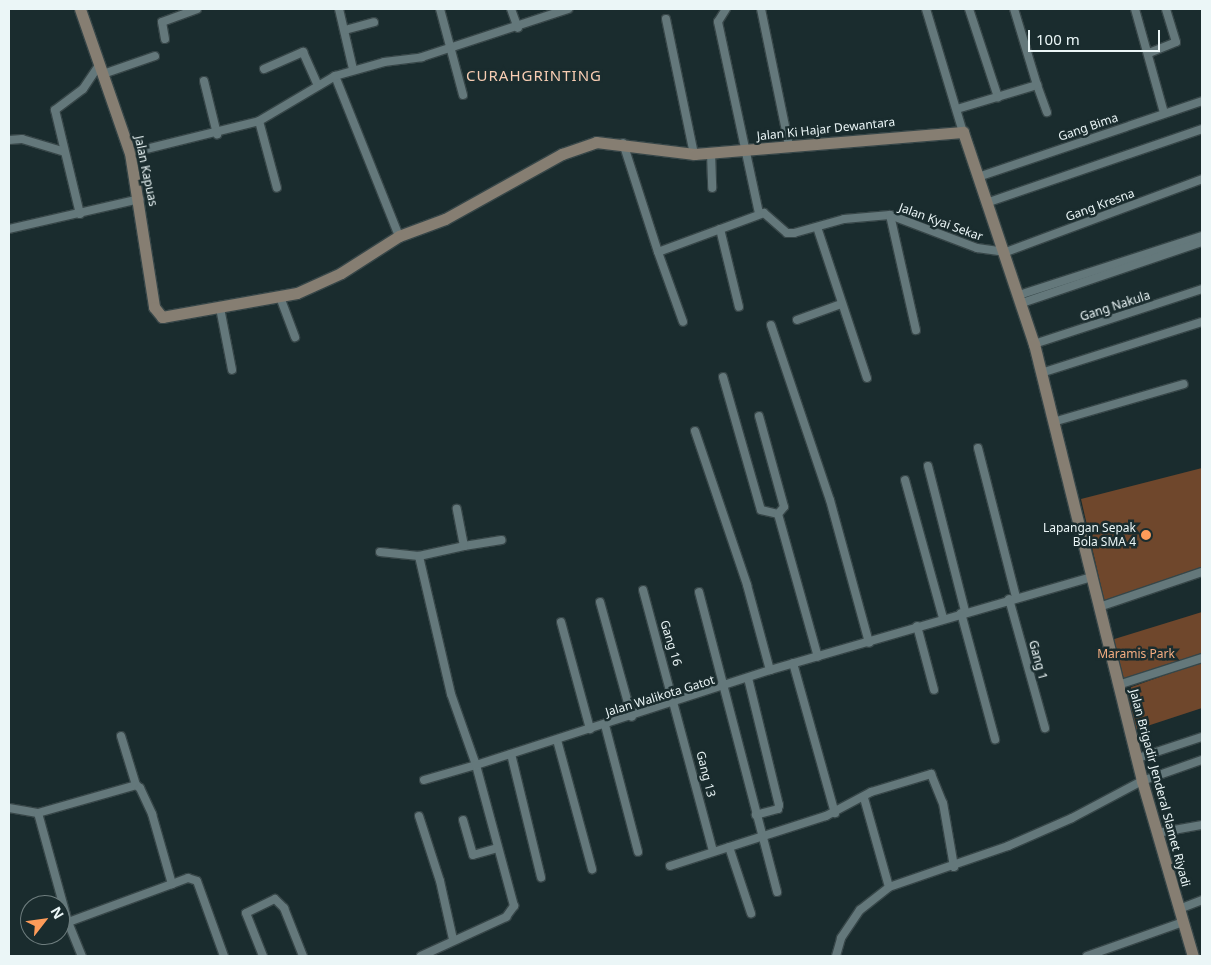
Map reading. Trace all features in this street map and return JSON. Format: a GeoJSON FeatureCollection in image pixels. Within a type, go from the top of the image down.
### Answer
{"type":"FeatureCollection","features":[{"type":"Feature","properties":{"kind":"main road","name":"Jalan Kapuas"},"geometry":{"type":"LineString","coordinates":[[80,9],[98,71],[130,153],[136,200],[157,315]]}},
{"type":"Feature","properties":{"kind":"main road","name":"Jalan Ki Hajar Dewantara"},"geometry":{"type":"LineString","coordinates":[[157,315],[220,308],[280,297],[329,279],[399,236],[461,212],[562,154],[596,142],[694,154],[964,132]]}},
{"type":"Feature","properties":{"kind":"main road"},"geometry":{"type":"LineString","coordinates":[[964,132],[981,176],[1034,344],[1093,577],[1118,685]]}},
{"type":"Feature","properties":{"kind":"main road","name":"Jalan Brigadir Jenderal Slamet Riyadi"},"geometry":{"type":"LineString","coordinates":[[1118,685],[1138,758],[1142,780],[1193,956]]}},
{"type":"Feature","properties":{"kind":"street"},"geometry":{"type":"LineString","coordinates":[[165,39],[162,22],[197,9]]}},
{"type":"Feature","properties":{"kind":"street"},"geometry":{"type":"LineString","coordinates":[[339,9],[353,69]]}},
{"type":"Feature","properties":{"kind":"street"},"geometry":{"type":"LineString","coordinates":[[440,9],[449,49],[463,95]]}},
{"type":"Feature","properties":{"kind":"street"},"geometry":{"type":"LineString","coordinates":[[511,9],[518,28]]}},
{"type":"Feature","properties":{"kind":"street"},"geometry":{"type":"LineString","coordinates":[[130,153],[217,134],[259,121],[335,76],[353,69],[449,49],[518,28],[568,9]]}},
{"type":"Feature","properties":{"kind":"street"},"geometry":{"type":"LineString","coordinates":[[658,252],[759,214],[744,151],[718,22],[726,9]]}},
{"type":"Feature","properties":{"kind":"street"},"geometry":{"type":"LineString","coordinates":[[761,9],[789,145]]}},
{"type":"Feature","properties":{"kind":"street"},"geometry":{"type":"LineString","coordinates":[[926,9],[964,132]]}},
{"type":"Feature","properties":{"kind":"street"},"geometry":{"type":"LineString","coordinates":[[969,9],[998,98]]}},
{"type":"Feature","properties":{"kind":"street"},"geometry":{"type":"LineString","coordinates":[[1014,9],[1047,112]]}},
{"type":"Feature","properties":{"kind":"street"},"geometry":{"type":"LineString","coordinates":[[1135,9],[1149,53],[1164,113]]}},
{"type":"Feature","properties":{"kind":"street"},"geometry":{"type":"LineString","coordinates":[[1149,53],[1176,42],[1166,9]]}},
{"type":"Feature","properties":{"kind":"street"},"geometry":{"type":"LineString","coordinates":[[666,18],[694,154]]}},
{"type":"Feature","properties":{"kind":"street"},"geometry":{"type":"LineString","coordinates":[[345,30],[374,22]]}},
{"type":"Feature","properties":{"kind":"street"},"geometry":{"type":"LineString","coordinates":[[264,69],[303,52],[318,86]]}},
{"type":"Feature","properties":{"kind":"street"},"geometry":{"type":"LineString","coordinates":[[80,214],[62,151],[55,110],[83,89],[98,71],[155,56]]}},
{"type":"Feature","properties":{"kind":"street"},"geometry":{"type":"LineString","coordinates":[[335,76],[399,236]]}},
{"type":"Feature","properties":{"kind":"street"},"geometry":{"type":"LineString","coordinates":[[204,81],[217,134]]}},
{"type":"Feature","properties":{"kind":"street"},"geometry":{"type":"LineString","coordinates":[[957,109],[1037,85]]}},
{"type":"Feature","properties":{"kind":"street","name":"Gang Bima"},"geometry":{"type":"LineString","coordinates":[[981,176],[1202,101]]}},
{"type":"Feature","properties":{"kind":"street"},"geometry":{"type":"LineString","coordinates":[[259,121],[276,188]]}},
{"type":"Feature","properties":{"kind":"street"},"geometry":{"type":"LineString","coordinates":[[989,202],[1202,129]]}},
{"type":"Feature","properties":{"kind":"street"},"geometry":{"type":"LineString","coordinates":[[9,140],[22,139],[62,151]]}},
{"type":"Feature","properties":{"kind":"street"},"geometry":{"type":"LineString","coordinates":[[622,144],[683,322]]}},
{"type":"Feature","properties":{"kind":"street"},"geometry":{"type":"LineString","coordinates":[[711,153],[712,188]]}},
{"type":"Feature","properties":{"kind":"street","name":"Gang Kresna"},"geometry":{"type":"LineString","coordinates":[[1006,252],[1202,179]]}},
{"type":"Feature","properties":{"kind":"street"},"geometry":{"type":"LineString","coordinates":[[9,229],[136,200]]}},
{"type":"Feature","properties":{"kind":"street","name":"Jalan Kyai Sekar"},"geometry":{"type":"LineString","coordinates":[[759,214],[770,214],[787,233],[816,228],[844,219],[890,215],[977,248],[1006,252]]}},
{"type":"Feature","properties":{"kind":"street"},"geometry":{"type":"LineString","coordinates":[[890,215],[916,330]]}},
{"type":"Feature","properties":{"kind":"street"},"geometry":{"type":"LineString","coordinates":[[816,228],[867,378]]}},
{"type":"Feature","properties":{"kind":"street"},"geometry":{"type":"LineString","coordinates":[[720,229],[739,307]]}},
{"type":"Feature","properties":{"kind":"street"},"geometry":{"type":"LineString","coordinates":[[1021,299],[1078,282],[1187,244],[1202,236]]}},
{"type":"Feature","properties":{"kind":"street"},"geometry":{"type":"LineString","coordinates":[[1187,244],[1202,242]]}},
{"type":"Feature","properties":{"kind":"street","name":"Gang Nakula"},"geometry":{"type":"LineString","coordinates":[[1034,344],[1202,289]]}},
{"type":"Feature","properties":{"kind":"street"},"geometry":{"type":"LineString","coordinates":[[280,297],[295,337]]}},
{"type":"Feature","properties":{"kind":"street"},"geometry":{"type":"LineString","coordinates":[[797,320],[841,304]]}},
{"type":"Feature","properties":{"kind":"street"},"geometry":{"type":"LineString","coordinates":[[220,308],[232,370]]}},
{"type":"Feature","properties":{"kind":"street"},"geometry":{"type":"LineString","coordinates":[[1042,373],[1202,322]]}},
{"type":"Feature","properties":{"kind":"street"},"geometry":{"type":"LineString","coordinates":[[771,325],[830,500],[869,644]]}},
{"type":"Feature","properties":{"kind":"street"},"geometry":{"type":"LineString","coordinates":[[723,378],[761,510],[778,514]]}},
{"type":"Feature","properties":{"kind":"street"},"geometry":{"type":"LineString","coordinates":[[1053,422],[1184,384]]}},
{"type":"Feature","properties":{"kind":"street"},"geometry":{"type":"LineString","coordinates":[[760,416],[784,507],[778,514]]}},
{"type":"Feature","properties":{"kind":"street"},"geometry":{"type":"LineString","coordinates":[[695,431],[747,585],[770,670]]}},
{"type":"Feature","properties":{"kind":"street","name":"Gang 1"},"geometry":{"type":"LineString","coordinates":[[978,448],[1012,598],[1045,728]]}},
{"type":"Feature","properties":{"kind":"street"},"geometry":{"type":"LineString","coordinates":[[928,466],[995,739]]}},
{"type":"Feature","properties":{"kind":"street"},"geometry":{"type":"LineString","coordinates":[[905,480],[943,618]]}},
{"type":"Feature","properties":{"kind":"street"},"geometry":{"type":"LineString","coordinates":[[457,509],[464,546]]}},
{"type":"Feature","properties":{"kind":"street"},"geometry":{"type":"LineString","coordinates":[[778,514],[818,657]]}},
{"type":"Feature","properties":{"kind":"street"},"geometry":{"type":"LineString","coordinates":[[380,552],[419,556],[502,540]]}},
{"type":"Feature","properties":{"kind":"street"},"geometry":{"type":"LineString","coordinates":[[419,556],[451,694],[476,765],[513,898],[512,912],[420,956]]}},
{"type":"Feature","properties":{"kind":"street"},"geometry":{"type":"LineString","coordinates":[[1099,607],[1202,572]]}},
{"type":"Feature","properties":{"kind":"street","name":"Jalan Walikota Gatot"},"geometry":{"type":"LineString","coordinates":[[424,780],[721,689],[770,670],[869,644],[916,626],[1093,577]]}},
{"type":"Feature","properties":{"kind":"street","name":"Gang 16"},"geometry":{"type":"LineString","coordinates":[[643,590],[676,702]]}},
{"type":"Feature","properties":{"kind":"street"},"geometry":{"type":"LineString","coordinates":[[699,592],[721,689],[777,892]]}},
{"type":"Feature","properties":{"kind":"street"},"geometry":{"type":"LineString","coordinates":[[600,602],[632,717]]}},
{"type":"Feature","properties":{"kind":"street"},"geometry":{"type":"LineString","coordinates":[[560,622],[590,730]]}},
{"type":"Feature","properties":{"kind":"street"},"geometry":{"type":"LineString","coordinates":[[916,626],[934,690]]}},
{"type":"Feature","properties":{"kind":"street"},"geometry":{"type":"LineString","coordinates":[[1118,685],[1202,658]]}},
{"type":"Feature","properties":{"kind":"street"},"geometry":{"type":"LineString","coordinates":[[793,664],[835,814]]}},
{"type":"Feature","properties":{"kind":"street"},"geometry":{"type":"LineString","coordinates":[[748,678],[779,805],[778,809],[756,815]]}},
{"type":"Feature","properties":{"kind":"street","name":"Gang 13"},"geometry":{"type":"LineString","coordinates":[[676,702],[714,851]]}},
{"type":"Feature","properties":{"kind":"street"},"geometry":{"type":"LineString","coordinates":[[605,725],[638,852]]}},
{"type":"Feature","properties":{"kind":"street"},"geometry":{"type":"LineString","coordinates":[[121,736],[136,785],[152,814],[172,884]]}},
{"type":"Feature","properties":{"kind":"street"},"geometry":{"type":"LineString","coordinates":[[1138,758],[1202,737]]}},
{"type":"Feature","properties":{"kind":"street"},"geometry":{"type":"LineString","coordinates":[[557,740],[592,868]]}},
{"type":"Feature","properties":{"kind":"street"},"geometry":{"type":"LineString","coordinates":[[511,754],[541,877]]}},
{"type":"Feature","properties":{"kind":"street"},"geometry":{"type":"LineString","coordinates":[[836,956],[841,938],[860,910],[888,887],[954,866],[1072,818],[1142,780],[1202,760]]}},
{"type":"Feature","properties":{"kind":"street"},"geometry":{"type":"LineString","coordinates":[[670,866],[835,814],[871,792],[931,774],[943,803],[954,866]]}},
{"type":"Feature","properties":{"kind":"street"},"geometry":{"type":"LineString","coordinates":[[9,808],[38,812],[136,785]]}},
{"type":"Feature","properties":{"kind":"street"},"geometry":{"type":"LineString","coordinates":[[864,798],[888,887]]}},
{"type":"Feature","properties":{"kind":"street"},"geometry":{"type":"LineString","coordinates":[[38,812],[61,895]]}},
{"type":"Feature","properties":{"kind":"street"},"geometry":{"type":"LineString","coordinates":[[419,816],[440,881],[453,939]]}},
{"type":"Feature","properties":{"kind":"street"},"geometry":{"type":"LineString","coordinates":[[463,820],[473,855],[498,848]]}},
{"type":"Feature","properties":{"kind":"street"},"geometry":{"type":"LineString","coordinates":[[1157,833],[1202,825]]}},
{"type":"Feature","properties":{"kind":"street"},"geometry":{"type":"LineString","coordinates":[[729,847],[751,913]]}},
{"type":"Feature","properties":{"kind":"street"},"geometry":{"type":"LineString","coordinates":[[70,921],[188,878],[197,881],[224,956]]}},
{"type":"Feature","properties":{"kind":"street"},"geometry":{"type":"LineString","coordinates":[[263,956],[246,913],[275,900],[284,908],[303,956]]}},
{"type":"Feature","properties":{"kind":"street"},"geometry":{"type":"LineString","coordinates":[[1179,909],[1202,900]]}},
{"type":"Feature","properties":{"kind":"street"},"geometry":{"type":"LineString","coordinates":[[1087,956],[1183,922]]}},
{"type":"Feature","properties":{"kind":"street"},"geometry":{"type":"LineString","coordinates":[[70,927],[82,956]]}},
{"type":"Feature","properties":{"kind":"green space","name":"Lapangan Sepak Bola SMA 4"},"geometry":{"type":"Polygon","coordinates":[[[1202,468],[1202,571],[1105,604],[1081,499],[1202,468]]]}},
{"type":"Feature","properties":{"kind":"green space","name":"Maramis Park"},"geometry":{"type":"Polygon","coordinates":[[[1202,612],[1202,654],[1119,682],[1108,641],[1202,612]]]}},
{"type":"Feature","properties":{"kind":"green space","name":"Maramis Park"},"geometry":{"type":"Polygon","coordinates":[[[1202,662],[1202,708],[1135,730],[1123,690],[1202,662]]]}},
{"type":"Feature","properties":{"kind":"place","name":"Lapangan Sepak Bola SMA 4"},"geometry":{"type":"Point","coordinates":[1146,535]}},
{"type":"Feature","properties":{"kind":"district","name":"CURAHGRINTING"},"geometry":{"type":"Point","coordinates":[534,76]}}]}
